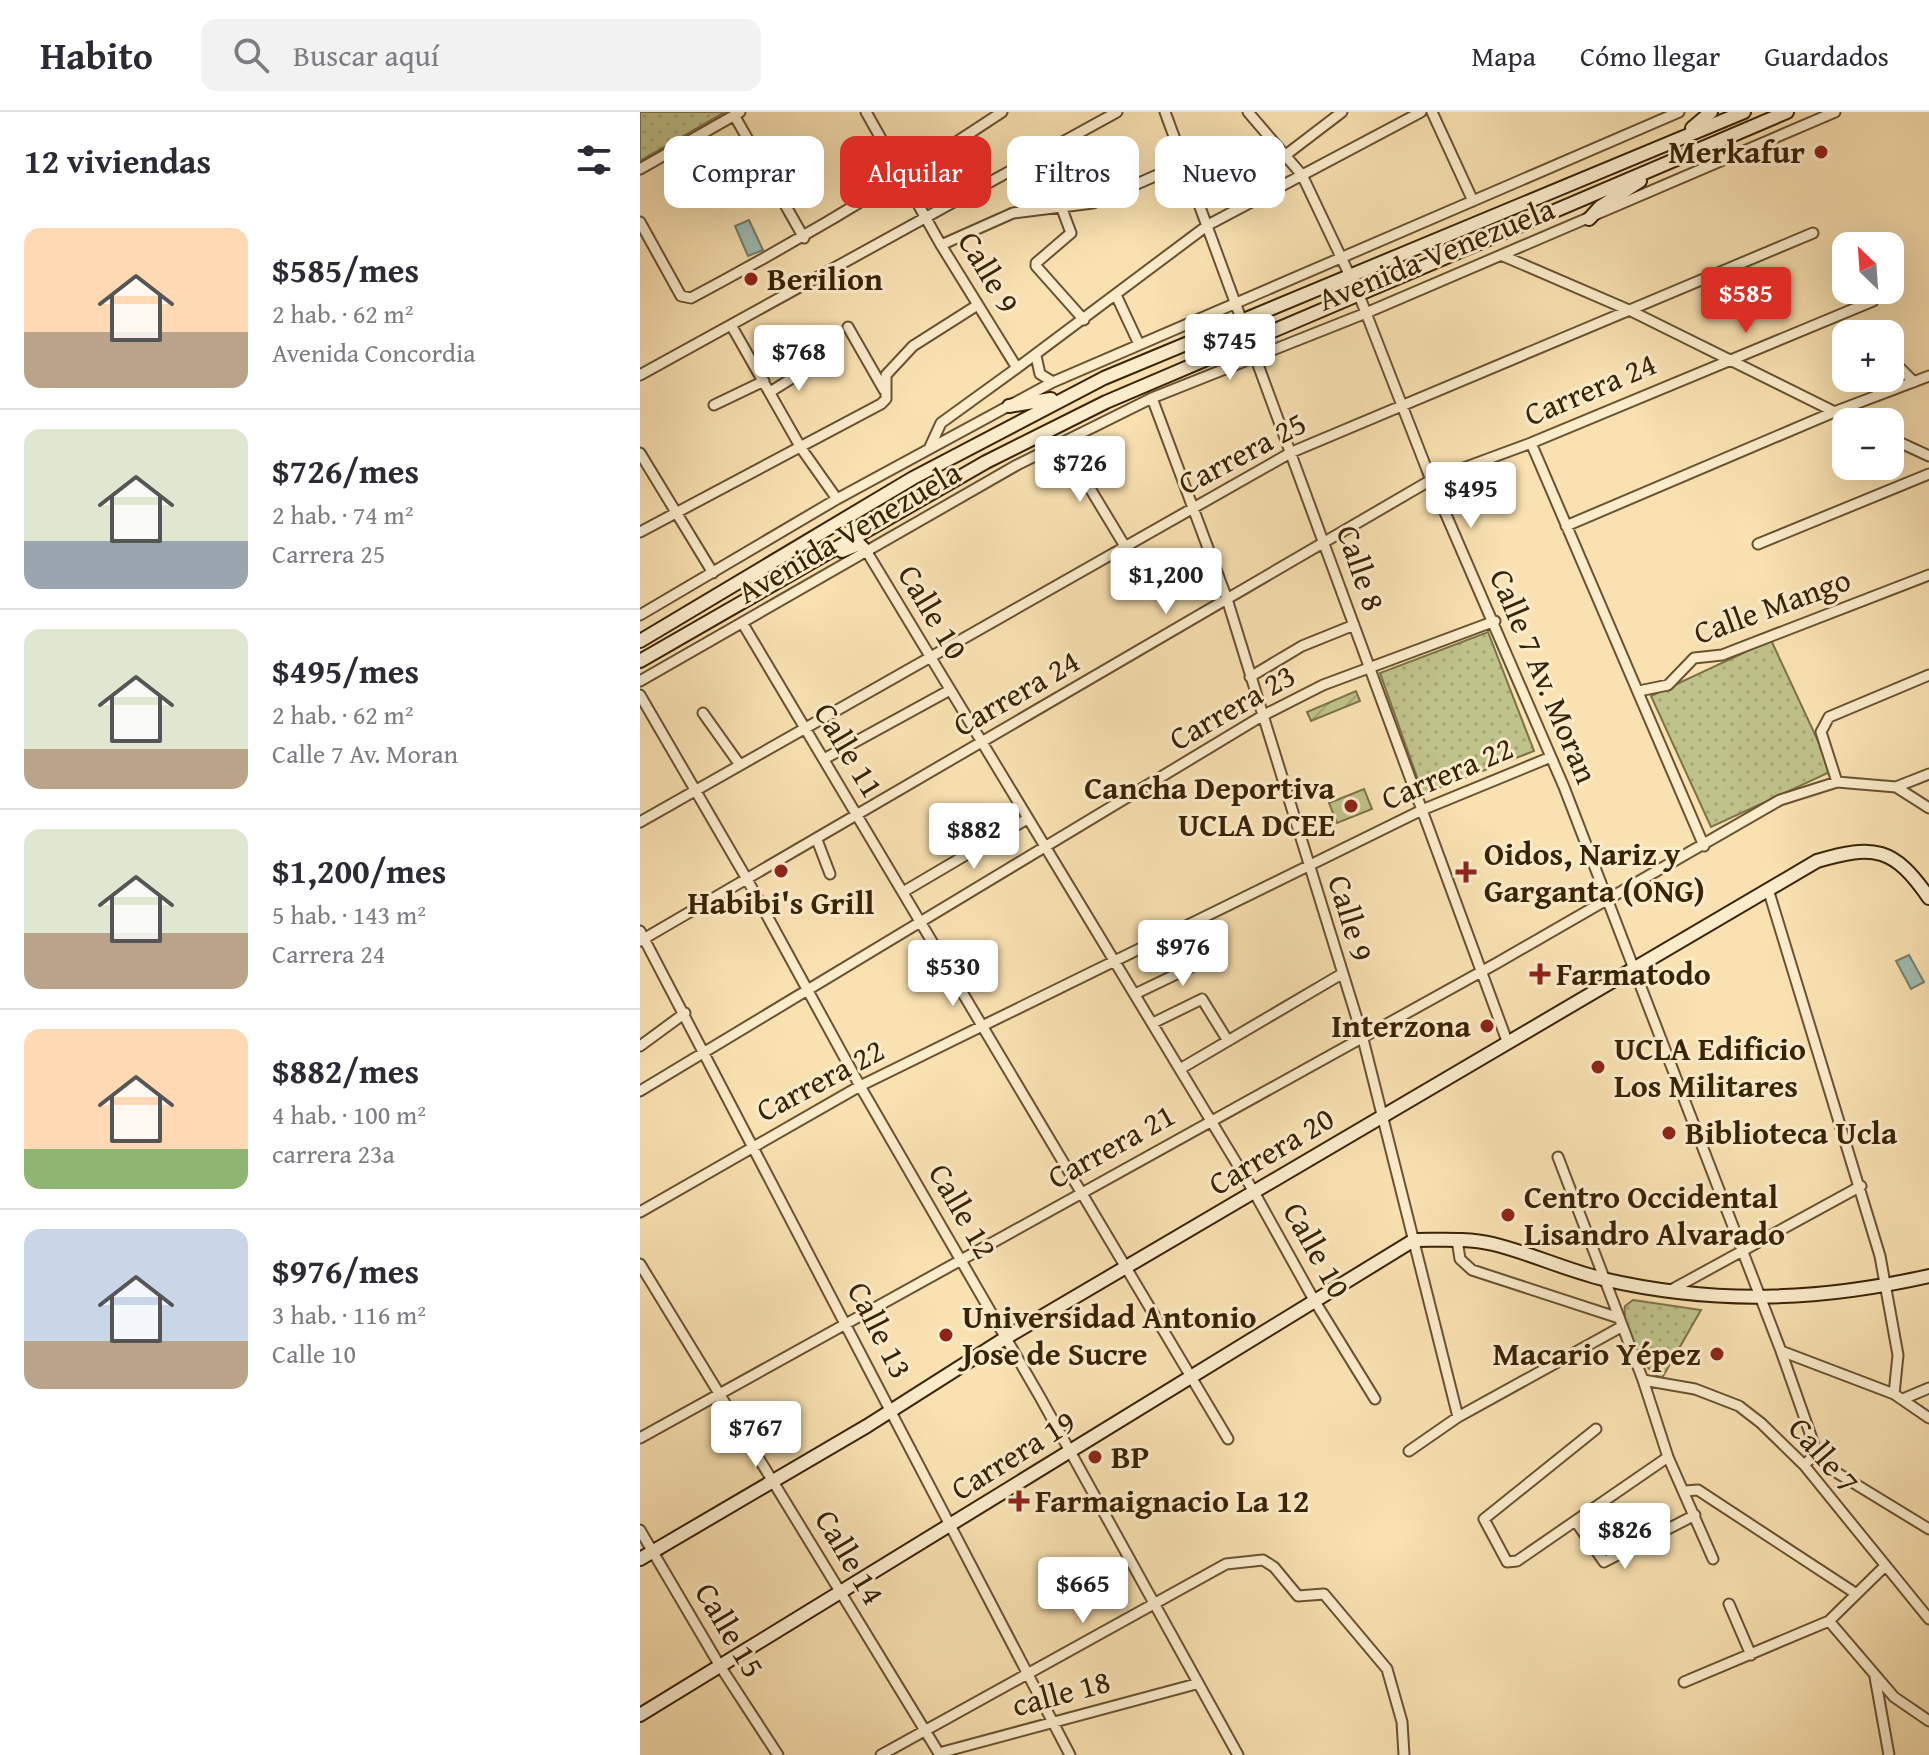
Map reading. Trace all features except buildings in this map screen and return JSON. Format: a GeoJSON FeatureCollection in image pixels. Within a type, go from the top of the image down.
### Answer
{"type":"FeatureCollection","features":[{"type":"Feature","properties":{"kind":"street","name":"Calle 9"},"geometry":{"type":"LineString","coordinates":[[866,112],[880,136]]}},
{"type":"Feature","properties":{"kind":"street"},"geometry":{"type":"LineString","coordinates":[[966,136],[1002,112]]}},
{"type":"Feature","properties":{"kind":"street"},"geometry":{"type":"LineString","coordinates":[[640,375],[928,219],[1117,112]]}},
{"type":"Feature","properties":{"kind":"street","name":"Calle 8"},"geometry":{"type":"LineString","coordinates":[[1165,112],[1174,136]]}},
{"type":"Feature","properties":{"kind":"street","name":"Calle 7 Av. Moran"},"geometry":{"type":"LineString","coordinates":[[1248,112],[1302,175],[1359,295],[1431,480],[1495,621],[1551,757],[1743,1251]]}},
{"type":"Feature","properties":{"kind":"street"},"geometry":{"type":"LineString","coordinates":[[1287,154],[1342,112]]}},
{"type":"Feature","properties":{"kind":"street"},"geometry":{"type":"LineString","coordinates":[[929,449],[941,423],[1036,356],[1208,225],[1421,112]]}},
{"type":"Feature","properties":{"kind":"street"},"geometry":{"type":"LineString","coordinates":[[1432,112],[1473,201]]}},
{"type":"Feature","properties":{"kind":"street","name":"Avenida Venezuela"},"geometry":{"type":"LineString","coordinates":[[640,615],[837,499],[1053,382],[1138,342],[1679,112]]}},
{"type":"Feature","properties":{"kind":"street"},"geometry":{"type":"LineString","coordinates":[[1671,142],[1711,112]]}},
{"type":"Feature","properties":{"kind":"street","name":"Avenida Venezuela"},"geometry":{"type":"LineString","coordinates":[[640,641],[913,478],[1080,390],[1744,112]]}},
{"type":"Feature","properties":{"kind":"street","name":"Avenida Venezuela"},"geometry":{"type":"LineString","coordinates":[[640,661],[999,455],[1106,402],[1787,112]]}},
{"type":"Feature","properties":{"kind":"street","name":"Avenida Venezuela"},"geometry":{"type":"LineString","coordinates":[[640,681],[1062,442],[1152,398],[1366,313],[1835,112]]}},
{"type":"Feature","properties":{"kind":"street"},"geometry":{"type":"LineString","coordinates":[[640,169],[737,114],[804,238]]}},
{"type":"Feature","properties":{"kind":"street"},"geometry":{"type":"LineString","coordinates":[[1589,219],[1600,207],[1665,164]]}},
{"type":"Feature","properties":{"kind":"street"},"geometry":{"type":"LineString","coordinates":[[941,245],[1013,213],[1093,203],[1155,176]]}},
{"type":"Feature","properties":{"kind":"street"},"geometry":{"type":"LineString","coordinates":[[640,222],[681,296],[691,298],[854,208]]}},
{"type":"Feature","properties":{"kind":"street","name":"Calle 9"},"geometry":{"type":"LineString","coordinates":[[922,208],[976,306],[1020,366]]}},
{"type":"Feature","properties":{"kind":"street","name":"Calle 8"},"geometry":{"type":"LineString","coordinates":[[1202,208],[1240,321],[1292,452],[1368,669],[1507,1041]]}},
{"type":"Feature","properties":{"kind":"street"},"geometry":{"type":"LineString","coordinates":[[1062,209],[1071,233],[1036,266],[1084,320]]}},
{"type":"Feature","properties":{"kind":"street","name":"Carrera 25"},"geometry":{"type":"LineString","coordinates":[[640,822],[1292,452],[1813,233]]}},
{"type":"Feature","properties":{"kind":"street"},"geometry":{"type":"LineString","coordinates":[[1501,255],[1631,311],[1832,411]]}},
{"type":"Feature","properties":{"kind":"street"},"geometry":{"type":"LineString","coordinates":[[1116,295],[1138,342]]}},
{"type":"Feature","properties":{"kind":"street","name":"Carrera 24"},"geometry":{"type":"LineString","coordinates":[[641,937],[748,881],[1431,480],[1531,443],[1865,304]]}},
{"type":"Feature","properties":{"kind":"street"},"geometry":{"type":"LineString","coordinates":[[640,532],[881,404],[886,394],[886,375],[905,352],[976,306]]}},
{"type":"Feature","properties":{"kind":"street"},"geometry":{"type":"LineString","coordinates":[[731,325],[801,448],[837,499]]}},
{"type":"Feature","properties":{"kind":"street"},"geometry":{"type":"LineString","coordinates":[[848,327],[886,394]]}},
{"type":"Feature","properties":{"kind":"street"},"geometry":{"type":"LineString","coordinates":[[1036,356],[1040,374],[1053,382]]}},
{"type":"Feature","properties":{"kind":"street"},"geometry":{"type":"LineString","coordinates":[[770,392],[818,362],[824,360],[831,369]]}},
{"type":"Feature","properties":{"kind":"street"},"geometry":{"type":"LineString","coordinates":[[1904,372],[1914,382]]}},
{"type":"Feature","properties":{"kind":"street"},"geometry":{"type":"LineString","coordinates":[[1845,408],[1929,376]]}},
{"type":"Feature","properties":{"kind":"street"},"geometry":{"type":"LineString","coordinates":[[714,405],[764,381]]}},
{"type":"Feature","properties":{"kind":"street"},"geometry":{"type":"LineString","coordinates":[[1009,406],[1031,404],[1080,390]]}},
{"type":"Feature","properties":{"kind":"street","name":"Calle 9"},"geometry":{"type":"LineString","coordinates":[[1152,398],[1227,599],[1340,975],[1362,1035],[1458,1417]]}},
{"type":"Feature","properties":{"kind":"street"},"geometry":{"type":"LineString","coordinates":[[1566,526],[1832,413]]}},
{"type":"Feature","properties":{"kind":"street"},"geometry":{"type":"LineString","coordinates":[[1062,442],[1126,548]]}},
{"type":"Feature","properties":{"kind":"street"},"geometry":{"type":"LineString","coordinates":[[1531,443],[1704,846]]}},
{"type":"Feature","properties":{"kind":"street"},"geometry":{"type":"LineString","coordinates":[[1904,444],[1929,456]]}},
{"type":"Feature","properties":{"kind":"street"},"geometry":{"type":"LineString","coordinates":[[640,453],[713,573]]}},
{"type":"Feature","properties":{"kind":"street"},"geometry":{"type":"LineString","coordinates":[[1758,544],[1929,474]]}},
{"type":"Feature","properties":{"kind":"street"},"geometry":{"type":"LineString","coordinates":[[816,559],[855,545],[862,545],[867,552]]}},
{"type":"Feature","properties":{"kind":"street","name":"Calle 10"},"geometry":{"type":"LineString","coordinates":[[867,552],[1153,1023],[1375,1399]]}},
{"type":"Feature","properties":{"kind":"street","name":"Calle Mango"},"geometry":{"type":"LineString","coordinates":[[1639,691],[1668,685],[1694,658],[1722,655],[1929,575]]}},
{"type":"Feature","properties":{"kind":"street","name":"Carrera 23"},"geometry":{"type":"LineString","coordinates":[[640,1091],[1262,716],[1323,685],[1495,621]]}},
{"type":"Feature","properties":{"kind":"street","name":"Calle 11"},"geometry":{"type":"LineString","coordinates":[[743,624],[1228,1439]]}},
{"type":"Feature","properties":{"kind":"street"},"geometry":{"type":"LineString","coordinates":[[1250,677],[1302,646],[1354,625]]}},
{"type":"Feature","properties":{"kind":"street"},"geometry":{"type":"LineString","coordinates":[[1929,675],[1829,717],[1821,732],[1837,782],[1896,787],[1929,774]]}},
{"type":"Feature","properties":{"kind":"street"},"geometry":{"type":"LineString","coordinates":[[824,759],[950,690]]}},
{"type":"Feature","properties":{"kind":"street","name":"Calle 12"},"geometry":{"type":"LineString","coordinates":[[640,695],[693,792],[748,881],[860,1086],[1007,1337],[1196,1684],[1238,1755]]}},
{"type":"Feature","properties":{"kind":"street"},"geometry":{"type":"LineString","coordinates":[[703,713],[740,765]]}},
{"type":"Feature","properties":{"kind":"street","name":"Carrera 22"},"geometry":{"type":"LineString","coordinates":[[640,1212],[860,1086],[1422,810],[1551,757]]}},
{"type":"Feature","properties":{"kind":"street","name":"Carrera 21"},"geometry":{"type":"LineString","coordinates":[[640,1438],[1479,972],[1780,800],[1837,782]]}},
{"type":"Feature","properties":{"kind":"street"},"geometry":{"type":"LineString","coordinates":[[1896,787],[1929,808]]}},
{"type":"Feature","properties":{"kind":"street"},"geometry":{"type":"LineString","coordinates":[[903,892],[1027,819]]}},
{"type":"Feature","properties":{"kind":"street"},"geometry":{"type":"LineString","coordinates":[[817,840],[830,874]]}},
{"type":"Feature","properties":{"kind":"street","name":"Carrera 20"},"geometry":{"type":"LineString","coordinates":[[640,1559],[892,1411],[1007,1337],[1817,861],[1849,852],[1876,849],[1902,863],[1929,898]]}},
{"type":"Feature","properties":{"kind":"street"},"geometry":{"type":"LineString","coordinates":[[1768,889],[1861,1186],[1886,1286],[1898,1355],[1894,1394]]}},
{"type":"Feature","properties":{"kind":"street","name":"Calle 13"},"geometry":{"type":"LineString","coordinates":[[641,937],[685,1013],[1070,1755]]}},
{"type":"Feature","properties":{"kind":"street"},"geometry":{"type":"LineString","coordinates":[[1135,994],[1212,957]]}},
{"type":"Feature","properties":{"kind":"street"},"geometry":{"type":"LineString","coordinates":[[1180,1069],[1340,975]]}},
{"type":"Feature","properties":{"kind":"street"},"geometry":{"type":"LineString","coordinates":[[1153,1023],[1202,999],[1228,1041]]}},
{"type":"Feature","properties":{"kind":"street"},"geometry":{"type":"LineString","coordinates":[[640,1046],[685,1013]]}},
{"type":"Feature","properties":{"kind":"street"},"geometry":{"type":"LineString","coordinates":[[1558,1157],[1643,1380],[1668,1457],[1713,1559]]}},
{"type":"Feature","properties":{"kind":"street"},"geometry":{"type":"LineString","coordinates":[[1671,1290],[1861,1186]]}},
{"type":"Feature","properties":{"kind":"street"},"geometry":{"type":"LineString","coordinates":[[1414,1240],[1491,1243],[1603,1278],[1671,1290],[1760,1299],[1886,1286],[1929,1276]]}},
{"type":"Feature","properties":{"kind":"street","name":"Carrera 19"},"geometry":{"type":"LineString","coordinates":[[640,1715],[1414,1240]]}},
{"type":"Feature","properties":{"kind":"street"},"geometry":{"type":"LineString","coordinates":[[1457,1240],[1460,1259],[1472,1270],[1620,1322]]}},
{"type":"Feature","properties":{"kind":"street","name":"Calle 7"},"geometry":{"type":"LineString","coordinates":[[1743,1251],[1817,1453]]}},
{"type":"Feature","properties":{"kind":"street","name":"Calle 14"},"geometry":{"type":"LineString","coordinates":[[640,1264],[940,1754]]}},
{"type":"Feature","properties":{"kind":"street"},"geometry":{"type":"LineString","coordinates":[[1409,1451],[1458,1417],[1620,1322]]}},
{"type":"Feature","properties":{"kind":"street"},"geometry":{"type":"LineString","coordinates":[[1781,1351],[1894,1394],[1929,1418]]}},
{"type":"Feature","properties":{"kind":"street","name":"Calle 7"},"geometry":{"type":"LineString","coordinates":[[1643,1380],[1695,1389],[1739,1406],[1804,1465],[1929,1619]]}},
{"type":"Feature","properties":{"kind":"street"},"geometry":{"type":"LineString","coordinates":[[1903,1399],[1929,1388]]}},
{"type":"Feature","properties":{"kind":"street"},"geometry":{"type":"LineString","coordinates":[[1596,1429],[1484,1519],[1507,1562],[1511,1564],[1576,1522],[1668,1457]]}},
{"type":"Feature","properties":{"kind":"street"},"geometry":{"type":"LineString","coordinates":[[1804,1465],[1817,1453],[1834,1471],[1929,1529]]}},
{"type":"Feature","properties":{"kind":"street"},"geometry":{"type":"LineString","coordinates":[[1685,1491],[1704,1494],[1855,1593]]}},
{"type":"Feature","properties":{"kind":"street"},"geometry":{"type":"LineString","coordinates":[[1576,1522],[1604,1562],[1695,1515]]}},
{"type":"Feature","properties":{"kind":"street","name":"Calle 15"},"geometry":{"type":"LineString","coordinates":[[640,1530],[720,1666],[778,1755]]}},
{"type":"Feature","properties":{"kind":"street"},"geometry":{"type":"LineString","coordinates":[[881,1755],[1029,1675],[1210,1571],[1252,1559],[1263,1560],[1274,1567],[1298,1596],[1324,1594],[1387,1669],[1402,1722],[1404,1755]]}},
{"type":"Feature","properties":{"kind":"street"},"geometry":{"type":"LineString","coordinates":[[1684,1682],[1829,1621],[1884,1567]]}},
{"type":"Feature","properties":{"kind":"street"},"geometry":{"type":"LineString","coordinates":[[1729,1604],[1751,1655]]}},
{"type":"Feature","properties":{"kind":"street"},"geometry":{"type":"LineString","coordinates":[[1829,1621],[1894,1697],[1929,1721]]}},
{"type":"Feature","properties":{"kind":"street"},"geometry":{"type":"LineString","coordinates":[[1875,1677],[1889,1755]]}},
{"type":"Feature","properties":{"kind":"street","name":"calle 18"},"geometry":{"type":"LineString","coordinates":[[940,1754],[1196,1684]]}},
{"type":"Feature","properties":{"kind":"green space"},"geometry":{"type":"Polygon","coordinates":[[[640,112],[725,112],[683,136],[664,136],[664,147],[640,161],[640,112]]]}},
{"type":"Feature","properties":{"kind":"green space"},"geometry":{"type":"Polygon","coordinates":[[[1488,632],[1534,751],[1423,794],[1380,673],[1488,632]]]}},
{"type":"Feature","properties":{"kind":"green space"},"geometry":{"type":"Polygon","coordinates":[[[1771,640],[1832,771],[1711,827],[1651,696],[1771,640]]]}},
{"type":"Feature","properties":{"kind":"green space"},"geometry":{"type":"Polygon","coordinates":[[[1356,691],[1360,701],[1311,721],[1307,712],[1356,691]]]}},
{"type":"Feature","properties":{"kind":"green space","name":"Cancha Deportiva UCLA DCEE"},"geometry":{"type":"Polygon","coordinates":[[[1364,789],[1372,809],[1337,823],[1329,803],[1364,789]]]}},
{"type":"Feature","properties":{"kind":"green space"},"geometry":{"type":"Polygon","coordinates":[[[1633,1300],[1701,1310],[1662,1378],[1648,1368],[1630,1336],[1625,1306],[1633,1300]]]}},
{"type":"Feature","properties":{"kind":"water"},"geometry":{"type":"Polygon","coordinates":[[[749,220],[763,250],[748,256],[735,226],[749,220]]]}},
{"type":"Feature","properties":{"kind":"water"},"geometry":{"type":"Polygon","coordinates":[[[1909,955],[1924,982],[1911,989],[1896,961],[1909,955]]]}},
{"type":"Feature","properties":{"kind":"place","name":"Merkafur"},"geometry":{"type":"Point","coordinates":[1821,152]}},
{"type":"Feature","properties":{"kind":"place","name":"Berilion"},"geometry":{"type":"Point","coordinates":[751,279]}},
{"type":"Feature","properties":{"kind":"place","name":"Cancha Deportiva UCLA DCEE"},"geometry":{"type":"Point","coordinates":[1351,806]}},
{"type":"Feature","properties":{"kind":"place","name":"Habibi's Grill"},"geometry":{"type":"Point","coordinates":[781,871]}},
{"type":"Feature","properties":{"kind":"place","name":"Oidos, Nariz y Garganta (ONG)"},"geometry":{"type":"Point","coordinates":[1466,872]}},
{"type":"Feature","properties":{"kind":"place","name":"Farmatodo"},"geometry":{"type":"Point","coordinates":[1540,974]}},
{"type":"Feature","properties":{"kind":"place","name":"Interzona"},"geometry":{"type":"Point","coordinates":[1487,1026]}},
{"type":"Feature","properties":{"kind":"place","name":"UCLA Edificio Los Militares"},"geometry":{"type":"Point","coordinates":[1598,1067]}},
{"type":"Feature","properties":{"kind":"place","name":"Biblioteca Ucla"},"geometry":{"type":"Point","coordinates":[1669,1133]}},
{"type":"Feature","properties":{"kind":"place","name":"Centro Occidental Lisandro Alvarado"},"geometry":{"type":"Point","coordinates":[1508,1215]}},
{"type":"Feature","properties":{"kind":"place","name":"Universidad Antonio Jose de Sucre"},"geometry":{"type":"Point","coordinates":[946,1335]}},
{"type":"Feature","properties":{"kind":"place","name":"Macario Yépez"},"geometry":{"type":"Point","coordinates":[1717,1354]}},
{"type":"Feature","properties":{"kind":"place","name":"BP"},"geometry":{"type":"Point","coordinates":[1095,1457]}},
{"type":"Feature","properties":{"kind":"place","name":"Farmaignacio La 12"},"geometry":{"type":"Point","coordinates":[1019,1501]}}]}
